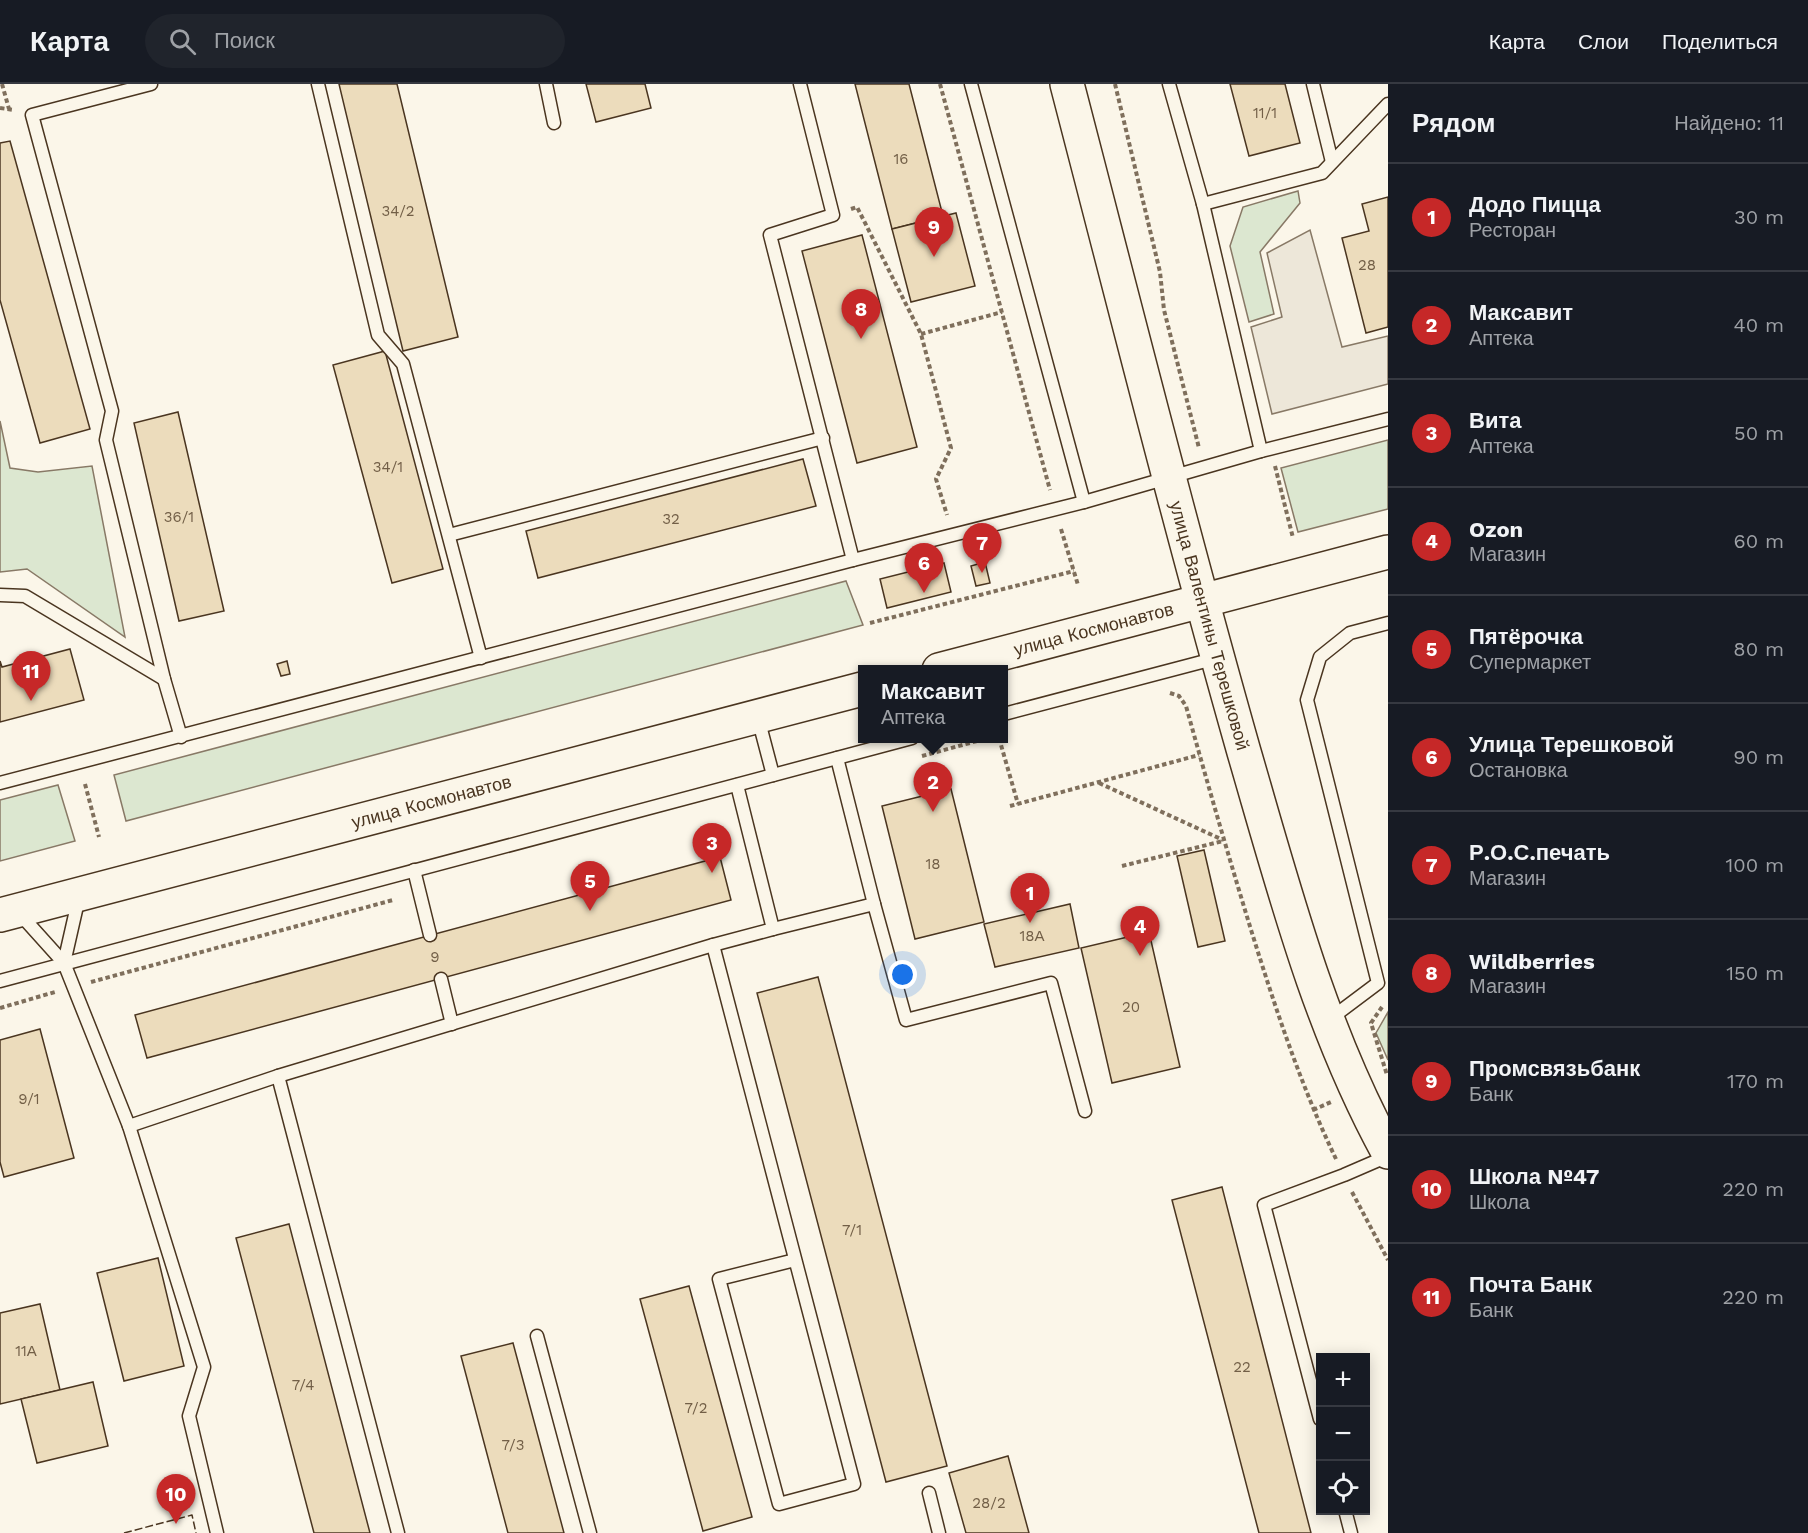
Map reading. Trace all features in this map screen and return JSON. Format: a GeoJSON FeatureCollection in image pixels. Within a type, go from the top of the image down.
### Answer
{"type":"FeatureCollection","features":[{"type":"Feature","properties":{"kind":"main road","name":"улица Валентины Терешковой"},"geometry":{"type":"LineString","coordinates":[[1067,84],[1218,657],[1284,888],[1327,1022],[1346,1070],[1388,1154]]}},
{"type":"Feature","properties":{"kind":"main road","name":"улица Космонавтов"},"geometry":{"type":"LineString","coordinates":[[955,665],[1388,552]]}},
{"type":"Feature","properties":{"kind":"main road","name":"улица Космонавтов"},"geometry":{"type":"LineString","coordinates":[[8,912],[858,690]]}},
{"type":"Feature","properties":{"kind":"lane"},"geometry":{"type":"LineString","coordinates":[[151,84],[32,116],[112,411],[106,440],[164,679],[181,737]]}},
{"type":"Feature","properties":{"kind":"lane"},"geometry":{"type":"LineString","coordinates":[[318,84],[378,335],[403,364],[481,658]]}},
{"type":"Feature","properties":{"kind":"lane"},"geometry":{"type":"LineString","coordinates":[[546,84],[554,123]]}},
{"type":"Feature","properties":{"kind":"lane"},"geometry":{"type":"LineString","coordinates":[[800,84],[833,215],[770,235],[853,560]]}},
{"type":"Feature","properties":{"kind":"lane"},"geometry":{"type":"LineString","coordinates":[[971,84],[1084,502]]}},
{"type":"Feature","properties":{"kind":"lane"},"geometry":{"type":"LineString","coordinates":[[1169,84],[1203,204],[1265,450]]}},
{"type":"Feature","properties":{"kind":"lane"},"geometry":{"type":"LineString","coordinates":[[1312,84],[1332,162]]}},
{"type":"Feature","properties":{"kind":"lane"},"geometry":{"type":"LineString","coordinates":[[1203,204],[1322,173],[1388,104]]}},
{"type":"Feature","properties":{"kind":"lane"},"geometry":{"type":"LineString","coordinates":[[0,783],[853,560],[1084,502],[1265,450],[1388,419]]}},
{"type":"Feature","properties":{"kind":"lane"},"geometry":{"type":"LineString","coordinates":[[449,535],[823,438]]}},
{"type":"Feature","properties":{"kind":"lane"},"geometry":{"type":"LineString","coordinates":[[0,595],[25,596],[164,679]]}},
{"type":"Feature","properties":{"kind":"lane"},"geometry":{"type":"LineString","coordinates":[[1327,1022],[1378,983],[1307,700],[1320,657],[1350,633],[1388,623]]}},
{"type":"Feature","properties":{"kind":"lane"},"geometry":{"type":"LineString","coordinates":[[1008,713],[1218,657]]}},
{"type":"Feature","properties":{"kind":"lane"},"geometry":{"type":"LineString","coordinates":[[757,717],[773,775]]}},
{"type":"Feature","properties":{"kind":"lane"},"geometry":{"type":"LineString","coordinates":[[0,981],[894,743]]}},
{"type":"Feature","properties":{"kind":"lane"},"geometry":{"type":"LineString","coordinates":[[837,759],[906,1020],[1052,983],[1085,1111]]}},
{"type":"Feature","properties":{"kind":"lane"},"geometry":{"type":"LineString","coordinates":[[736,785],[773,929]]}},
{"type":"Feature","properties":{"kind":"lane"},"geometry":{"type":"LineString","coordinates":[[414,870],[430,935]]}},
{"type":"Feature","properties":{"kind":"lane"},"geometry":{"type":"LineString","coordinates":[[64,963],[79,894]]}},
{"type":"Feature","properties":{"kind":"lane"},"geometry":{"type":"LineString","coordinates":[[129,1126],[278,1077],[713,945],[874,904]]}},
{"type":"Feature","properties":{"kind":"lane"},"geometry":{"type":"LineString","coordinates":[[8,912],[64,963],[129,1126],[204,1367],[189,1416],[218,1533]]}},
{"type":"Feature","properties":{"kind":"lane"},"geometry":{"type":"LineString","coordinates":[[713,945],[854,1484],[779,1504],[719,1279],[795,1260]]}},
{"type":"Feature","properties":{"kind":"lane"},"geometry":{"type":"LineString","coordinates":[[441,979],[452,1024]]}},
{"type":"Feature","properties":{"kind":"lane"},"geometry":{"type":"LineString","coordinates":[[278,1077],[398,1533]]}},
{"type":"Feature","properties":{"kind":"lane"},"geometry":{"type":"LineString","coordinates":[[1317,1407],[1264,1205],[1344,1175],[1388,1154]]}},
{"type":"Feature","properties":{"kind":"lane"},"geometry":{"type":"LineString","coordinates":[[537,1336],[590,1533]]}},
{"type":"Feature","properties":{"kind":"lane"},"geometry":{"type":"LineString","coordinates":[[928,1493],[939,1533]]}},
{"type":"Feature","properties":{"kind":"lane"},"geometry":{"type":"LineString","coordinates":[[1346,1515],[1351,1533]]}},
{"type":"Feature","properties":{"kind":"path"},"geometry":{"type":"LineString","coordinates":[[2,84],[9,109]]}},
{"type":"Feature","properties":{"kind":"path"},"geometry":{"type":"LineString","coordinates":[[940,84],[1078,585]]}},
{"type":"Feature","properties":{"kind":"path"},"geometry":{"type":"LineString","coordinates":[[1115,84],[1160,272],[1164,310],[1199,450]]}},
{"type":"Feature","properties":{"kind":"path"},"geometry":{"type":"LineString","coordinates":[[833,215],[857,207],[921,334],[951,448],[936,479],[947,515]]}},
{"type":"Feature","properties":{"kind":"path"},"geometry":{"type":"LineString","coordinates":[[921,334],[1002,312]]}},
{"type":"Feature","properties":{"kind":"path"},"geometry":{"type":"LineString","coordinates":[[1265,450],[1293,538]]}},
{"type":"Feature","properties":{"kind":"path"},"geometry":{"type":"LineString","coordinates":[[870,622],[1074,572]]}},
{"type":"Feature","properties":{"kind":"path"},"geometry":{"type":"LineString","coordinates":[[1167,692],[1179,696],[1186,706],[1223,840],[1275,1008],[1313,1110]]}},
{"type":"Feature","properties":{"kind":"path"},"geometry":{"type":"LineString","coordinates":[[1000,743],[1018,804]]}},
{"type":"Feature","properties":{"kind":"path"},"geometry":{"type":"LineString","coordinates":[[1010,806],[1199,755]]}},
{"type":"Feature","properties":{"kind":"path"},"geometry":{"type":"LineString","coordinates":[[1099,783],[1223,840]]}},
{"type":"Feature","properties":{"kind":"path"},"geometry":{"type":"LineString","coordinates":[[85,784],[99,837]]}},
{"type":"Feature","properties":{"kind":"path"},"geometry":{"type":"LineString","coordinates":[[1122,866],[1223,840]]}},
{"type":"Feature","properties":{"kind":"path"},"geometry":{"type":"LineString","coordinates":[[1388,999],[1371,1023],[1388,1079]]}},
{"type":"Feature","properties":{"kind":"green space"},"geometry":{"type":"Polygon","coordinates":[[[1298,191],[1300,203],[1260,252],[1274,314],[1249,322],[1230,246],[1243,207],[1298,191]]]}},
{"type":"Feature","properties":{"kind":"green space"},"geometry":{"type":"Polygon","coordinates":[[[0,421],[10,468],[38,472],[92,466],[125,637],[27,569],[0,572],[0,421]]]}},
{"type":"Feature","properties":{"kind":"green space"},"geometry":{"type":"Polygon","coordinates":[[[1388,440],[1388,509],[1298,532],[1281,468],[1388,440]]]}},
{"type":"Feature","properties":{"kind":"green space"},"geometry":{"type":"Polygon","coordinates":[[[846,581],[863,625],[126,821],[114,775],[846,581]]]}},
{"type":"Feature","properties":{"kind":"green space"},"geometry":{"type":"Polygon","coordinates":[[[58,785],[75,841],[0,861],[0,800],[58,785]]]}},
{"type":"Feature","properties":{"kind":"green space"},"geometry":{"type":"Polygon","coordinates":[[[1388,1012],[1388,1060],[1376,1033],[1388,1012]]]}},
{"type":"Feature","properties":{"kind":"shaded area"},"geometry":{"type":"Polygon","coordinates":[[[1310,230],[1342,347],[1388,336],[1388,384],[1272,414],[1251,327],[1282,317],[1267,253],[1310,230]]]}},
{"type":"Feature","properties":{"kind":"building"},"geometry":{"type":"Polygon","coordinates":[[[339,84],[397,84],[458,337],[403,351],[339,84]]]}},
{"type":"Feature","properties":{"kind":"building"},"geometry":{"type":"Polygon","coordinates":[[[586,84],[645,84],[651,108],[596,122],[586,84]]]}},
{"type":"Feature","properties":{"kind":"building"},"geometry":{"type":"Polygon","coordinates":[[[855,84],[909,84],[943,216],[892,229],[855,84]]]}},
{"type":"Feature","properties":{"kind":"building"},"geometry":{"type":"Polygon","coordinates":[[[1230,84],[1285,84],[1300,143],[1249,156],[1230,84]]]}},
{"type":"Feature","properties":{"kind":"building"},"geometry":{"type":"Polygon","coordinates":[[[10,141],[90,429],[40,443],[0,300],[0,143],[10,141]]]}},
{"type":"Feature","properties":{"kind":"building"},"geometry":{"type":"Polygon","coordinates":[[[1388,197],[1388,327],[1366,333],[1342,238],[1369,231],[1362,204],[1388,197]]]}},
{"type":"Feature","properties":{"kind":"building"},"geometry":{"type":"Polygon","coordinates":[[[956,213],[975,286],[911,302],[892,229],[956,213]]]}},
{"type":"Feature","properties":{"kind":"building"},"geometry":{"type":"Polygon","coordinates":[[[862,235],[917,447],[857,463],[802,251],[862,235]]]}},
{"type":"Feature","properties":{"kind":"building"},"geometry":{"type":"Polygon","coordinates":[[[385,351],[443,569],[392,583],[333,365],[385,351]]]}},
{"type":"Feature","properties":{"kind":"building"},"geometry":{"type":"Polygon","coordinates":[[[178,412],[224,611],[179,621],[134,423],[178,412]]]}},
{"type":"Feature","properties":{"kind":"building"},"geometry":{"type":"Polygon","coordinates":[[[803,459],[816,506],[538,578],[526,531],[803,459]]]}},
{"type":"Feature","properties":{"kind":"building"},"geometry":{"type":"Polygon","coordinates":[[[985,562],[990,583],[976,586],[971,566],[985,562]]]}},
{"type":"Feature","properties":{"kind":"building"},"geometry":{"type":"Polygon","coordinates":[[[944,563],[951,592],[887,608],[880,579],[944,563]]]}},
{"type":"Feature","properties":{"kind":"building"},"geometry":{"type":"Polygon","coordinates":[[[70,649],[84,700],[0,722],[0,661],[2,667],[70,649]]]}},
{"type":"Feature","properties":{"kind":"building"},"geometry":{"type":"Polygon","coordinates":[[[287,661],[290,674],[281,676],[277,664],[287,661]]]}},
{"type":"Feature","properties":{"kind":"building"},"geometry":{"type":"Polygon","coordinates":[[[951,789],[984,922],[915,939],[882,806],[951,789]]]}},
{"type":"Feature","properties":{"kind":"building"},"geometry":{"type":"Polygon","coordinates":[[[1204,850],[1225,941],[1198,947],[1177,856],[1204,850]]]}},
{"type":"Feature","properties":{"kind":"building"},"geometry":{"type":"Polygon","coordinates":[[[720,857],[731,900],[147,1058],[135,1015],[720,857]]]}},
{"type":"Feature","properties":{"kind":"building"},"geometry":{"type":"Polygon","coordinates":[[[1070,904],[1079,948],[995,967],[984,924],[1070,904]]]}},
{"type":"Feature","properties":{"kind":"building"},"geometry":{"type":"Polygon","coordinates":[[[1149,932],[1180,1067],[1112,1083],[1081,948],[1149,932]]]}},
{"type":"Feature","properties":{"kind":"building"},"geometry":{"type":"Polygon","coordinates":[[[818,977],[947,1466],[886,1482],[757,993],[818,977]]]}},
{"type":"Feature","properties":{"kind":"building"},"geometry":{"type":"Polygon","coordinates":[[[40,1029],[74,1158],[4,1177],[0,1162],[0,1040],[40,1029]]]}},
{"type":"Feature","properties":{"kind":"building"},"geometry":{"type":"Polygon","coordinates":[[[1222,1187],[1311,1533],[1259,1533],[1172,1200],[1222,1187]]]}},
{"type":"Feature","properties":{"kind":"building"},"geometry":{"type":"Polygon","coordinates":[[[289,1224],[370,1533],[314,1533],[236,1238],[289,1224]]]}},
{"type":"Feature","properties":{"kind":"building"},"geometry":{"type":"Polygon","coordinates":[[[158,1258],[184,1366],[124,1381],[97,1273],[158,1258]]]}},
{"type":"Feature","properties":{"kind":"building"},"geometry":{"type":"Polygon","coordinates":[[[689,1286],[752,1517],[703,1531],[640,1299],[689,1286]]]}},
{"type":"Feature","properties":{"kind":"building"},"geometry":{"type":"Polygon","coordinates":[[[40,1304],[60,1390],[0,1404],[0,1313],[40,1304]]]}},
{"type":"Feature","properties":{"kind":"building"},"geometry":{"type":"Polygon","coordinates":[[[513,1343],[564,1533],[508,1533],[461,1356],[513,1343]]]}},
{"type":"Feature","properties":{"kind":"building"},"geometry":{"type":"Polygon","coordinates":[[[93,1382],[108,1446],[37,1463],[21,1399],[93,1382]]]}},
{"type":"Feature","properties":{"kind":"building"},"geometry":{"type":"Polygon","coordinates":[[[1008,1456],[1029,1533],[966,1533],[949,1473],[1008,1456]]]}},
{"type":"Feature","properties":{"kind":"fence"},"geometry":{"type":"LineString","coordinates":[[124,1533],[192,1515],[196,1533]]}},
{"type":"Feature","properties":{"kind":"place","name":"Промсвязьбанк"},"geometry":{"type":"Point","coordinates":[934,257]}},
{"type":"Feature","properties":{"kind":"place","name":"Wildberries"},"geometry":{"type":"Point","coordinates":[861,339]}},
{"type":"Feature","properties":{"kind":"place","name":"Р.О.С.печать"},"geometry":{"type":"Point","coordinates":[982,573]}},
{"type":"Feature","properties":{"kind":"place","name":"Улица Терешковой"},"geometry":{"type":"Point","coordinates":[924,593]}},
{"type":"Feature","properties":{"kind":"place","name":"Почта Банк"},"geometry":{"type":"Point","coordinates":[31,701]}},
{"type":"Feature","properties":{"kind":"place","name":"Максавит"},"geometry":{"type":"Point","coordinates":[933,812]}},
{"type":"Feature","properties":{"kind":"place","name":"Вита"},"geometry":{"type":"Point","coordinates":[712,873]}},
{"type":"Feature","properties":{"kind":"place","name":"Пятёрочка"},"geometry":{"type":"Point","coordinates":[590,911]}},
{"type":"Feature","properties":{"kind":"place","name":"Додо Пицца"},"geometry":{"type":"Point","coordinates":[1030,923]}},
{"type":"Feature","properties":{"kind":"place","name":"Ozon"},"geometry":{"type":"Point","coordinates":[1140,956]}},
{"type":"Feature","properties":{"kind":"place","name":"Школа №47"},"geometry":{"type":"Point","coordinates":[176,1524]}}]}
